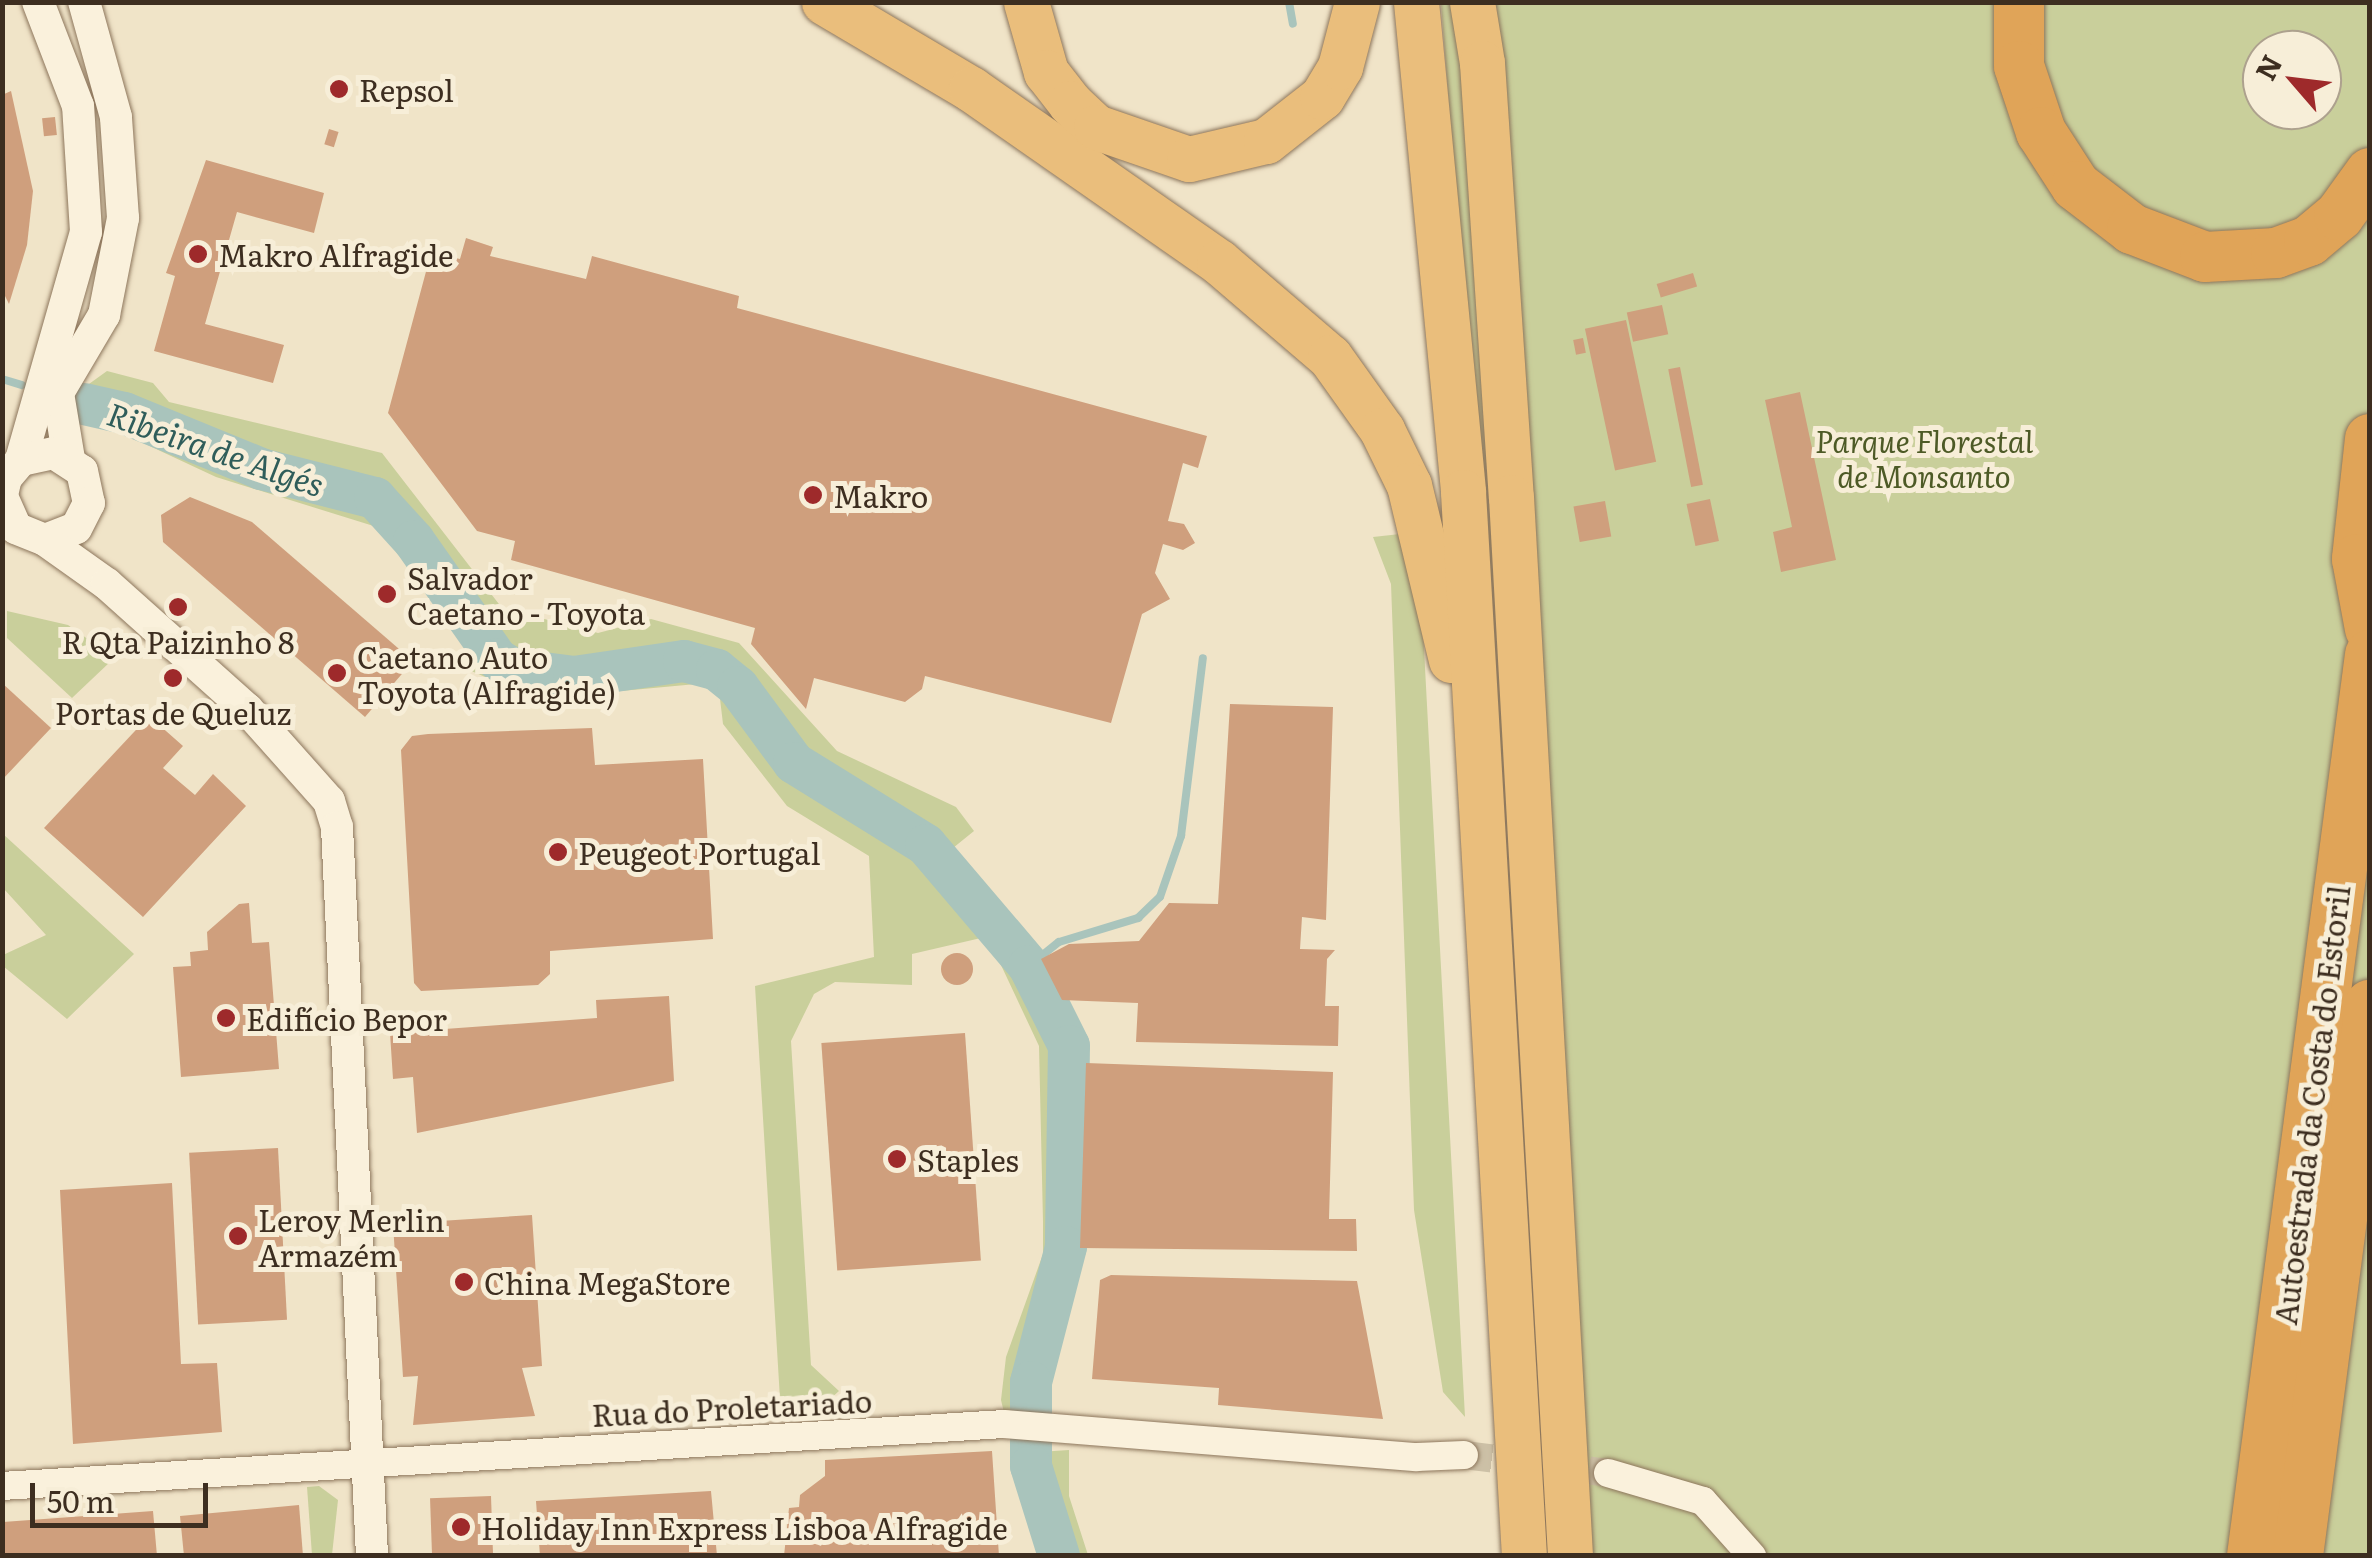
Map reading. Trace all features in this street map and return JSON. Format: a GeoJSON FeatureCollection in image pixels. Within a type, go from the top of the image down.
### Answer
{"type":"FeatureCollection","features":[{"type":"Feature","properties":{"kind":"highway"},"geometry":{"type":"LineString","coordinates":[[824,2],[971,89],[1220,262],[1330,357],[1382,430],[1409,485],[1474,739]]}},
{"type":"Feature","properties":{"kind":"highway"},"geometry":{"type":"LineString","coordinates":[[1026,2],[1046,72],[1070,103],[1096,127],[1188,159],[1266,141],[1322,98],[1340,66],[1357,2]]}},
{"type":"Feature","properties":{"kind":"highway"},"geometry":{"type":"LineString","coordinates":[[1416,2],[1461,473],[1524,1556]]}},
{"type":"Feature","properties":{"kind":"highway"},"geometry":{"type":"LineString","coordinates":[[1472,2],[1482,63],[1570,1556]]}},
{"type":"Feature","properties":{"kind":"highway"},"geometry":{"type":"LineString","coordinates":[[1482,63],[1486,2]]}},
{"type":"Feature","properties":{"kind":"highway"},"geometry":{"type":"LineString","coordinates":[[2019,2],[2019,66],[2041,132],[2076,186],[2132,230],[2205,257],[2276,252],[2309,241],[2339,216],[2370,174]]}},
{"type":"Feature","properties":{"kind":"highway"},"geometry":{"type":"LineString","coordinates":[[2370,440],[2357,558],[2370,629]]}},
{"type":"Feature","properties":{"kind":"highway","name":"Autoestrada da Costa do Estoril"},"geometry":{"type":"LineString","coordinates":[[2252,1556],[2370,655]]}},
{"type":"Feature","properties":{"kind":"highway","name":"Autoestrada da Costa do Estoril"},"geometry":{"type":"LineString","coordinates":[[2298,1556],[2370,1006]]}},
{"type":"Feature","properties":{"kind":"street"},"geometry":{"type":"LineString","coordinates":[[38,2],[78,106],[86,232],[7,482],[21,531],[106,584],[282,746],[329,801],[337,827],[372,1556]]}},
{"type":"Feature","properties":{"kind":"street"},"geometry":{"type":"LineString","coordinates":[[84,2],[109,78],[122,218],[104,315],[58,393],[69,460],[88,486],[83,518],[106,584]]}},
{"type":"Feature","properties":{"kind":"street"},"geometry":{"type":"LineString","coordinates":[[7,482],[54,453],[69,460]]}},
{"type":"Feature","properties":{"kind":"street"},"geometry":{"type":"LineString","coordinates":[[21,531],[67,534],[83,518]]}},
{"type":"Feature","properties":{"kind":"street","name":"Rua do Proletariado"},"geometry":{"type":"LineString","coordinates":[[2,1486],[365,1459],[1044,1423],[1417,1458],[1464,1455]]}},
{"type":"Feature","properties":{"kind":"street"},"geometry":{"type":"LineString","coordinates":[[1608,1473],[1703,1501],[1752,1556]]}},
{"type":"Feature","properties":{"kind":"green space","name":"Parque Florestal de Monsanto"},"geometry":{"type":"Polygon","coordinates":[[[1441,3],[2369,3],[2369,1555],[1543,1555],[1478,477],[1441,3]]]}},
{"type":"Feature","properties":{"kind":"green space"},"geometry":{"type":"Polygon","coordinates":[[[107,371],[153,383],[169,402],[382,453],[502,608],[598,633],[651,619],[739,643],[837,751],[956,807],[974,831],[953,848],[1025,946],[1030,943],[1086,1046],[1079,1264],[1036,1406],[1039,1452],[1069,1450],[1069,1496],[1088,1555],[1038,1555],[1001,1400],[1006,1357],[1043,1254],[1043,1222],[1039,1046],[993,948],[981,938],[912,954],[912,985],[835,982],[814,994],[791,1041],[811,1365],[839,1391],[808,1419],[780,1399],[755,986],[874,957],[869,856],[787,806],[723,724],[718,682],[535,699],[467,669],[462,663],[473,652],[469,645],[380,528],[216,477],[79,413],[82,389],[107,371]]]}},
{"type":"Feature","properties":{"kind":"green space"},"geometry":{"type":"Polygon","coordinates":[[[1409,533],[1423,630],[1465,1417],[1443,1392],[1414,1210],[1391,584],[1373,537],[1409,533]]]}},
{"type":"Feature","properties":{"kind":"green space"},"geometry":{"type":"Polygon","coordinates":[[[7,611],[68,625],[106,652],[110,662],[72,698],[7,638],[7,611]]]}},
{"type":"Feature","properties":{"kind":"green space"},"geometry":{"type":"Polygon","coordinates":[[[3,834],[134,954],[67,1019],[3,966],[3,955],[46,935],[3,888],[3,834]]]}},
{"type":"Feature","properties":{"kind":"green space"},"geometry":{"type":"Polygon","coordinates":[[[319,1486],[338,1500],[332,1555],[312,1555],[307,1487],[319,1486]]]}},
{"type":"Feature","properties":{"kind":"building"},"geometry":{"type":"Polygon","coordinates":[[[11,91],[33,191],[27,245],[9,304],[2,290],[2,95],[11,91]]]}},
{"type":"Feature","properties":{"kind":"building"},"geometry":{"type":"Polygon","coordinates":[[[55,117],[57,135],[44,136],[42,118],[55,117]]]}},
{"type":"Feature","properties":{"kind":"building"},"geometry":{"type":"Polygon","coordinates":[[[329,129],[339,132],[334,147],[324,144],[329,129]]]}},
{"type":"Feature","properties":{"kind":"building","name":"Makro Alfragide"},"geometry":{"type":"Polygon","coordinates":[[[206,160],[324,193],[314,233],[237,212],[205,324],[284,345],[273,383],[154,351],[175,276],[166,273],[206,160]]]}},
{"type":"Feature","properties":{"kind":"building","name":"Makro"},"geometry":{"type":"Polygon","coordinates":[[[466,238],[493,247],[490,256],[586,279],[592,256],[739,296],[737,308],[1207,436],[1198,468],[1183,463],[1168,521],[1184,524],[1195,543],[1183,550],[1163,544],[1155,573],[1170,599],[1142,614],[1111,723],[925,676],[922,689],[905,702],[814,678],[806,709],[751,644],[755,628],[511,560],[515,541],[477,531],[388,413],[431,253],[460,259],[466,238]]]}},
{"type":"Feature","properties":{"kind":"building"},"geometry":{"type":"Polygon","coordinates":[[[1693,273],[1697,286],[1661,297],[1657,284],[1693,273]]]}},
{"type":"Feature","properties":{"kind":"building"},"geometry":{"type":"Polygon","coordinates":[[[1662,305],[1668,334],[1633,342],[1627,312],[1662,305]]]}},
{"type":"Feature","properties":{"kind":"building"},"geometry":{"type":"Polygon","coordinates":[[[1626,320],[1656,462],[1615,471],[1585,329],[1626,320]]]}},
{"type":"Feature","properties":{"kind":"building"},"geometry":{"type":"Polygon","coordinates":[[[1583,338],[1586,353],[1576,355],[1573,340],[1583,338]]]}},
{"type":"Feature","properties":{"kind":"building"},"geometry":{"type":"Polygon","coordinates":[[[1680,367],[1703,485],[1691,487],[1668,369],[1680,367]]]}},
{"type":"Feature","properties":{"kind":"building"},"geometry":{"type":"Polygon","coordinates":[[[1800,392],[1836,560],[1781,572],[1773,532],[1792,527],[1765,400],[1800,392]]]}},
{"type":"Feature","properties":{"kind":"building"},"geometry":{"type":"Polygon","coordinates":[[[190,497],[252,522],[413,661],[365,717],[163,542],[161,515],[190,497]]]}},
{"type":"Feature","properties":{"kind":"building"},"geometry":{"type":"Polygon","coordinates":[[[1710,499],[1719,541],[1695,546],[1687,504],[1710,499]]]}},
{"type":"Feature","properties":{"kind":"building"},"geometry":{"type":"Polygon","coordinates":[[[1605,501],[1611,536],[1580,542],[1573,507],[1605,501]]]}},
{"type":"Feature","properties":{"kind":"building"},"geometry":{"type":"Polygon","coordinates":[[[2,683],[51,728],[2,780],[2,683]]]}},
{"type":"Feature","properties":{"kind":"building"},"geometry":{"type":"Polygon","coordinates":[[[1230,704],[1333,707],[1326,920],[1302,917],[1300,949],[1335,950],[1327,959],[1325,1006],[1339,1006],[1338,1046],[1136,1042],[1138,1003],[1062,1000],[1041,959],[1069,944],[1139,941],[1169,903],[1218,904],[1230,704]]]}},
{"type":"Feature","properties":{"kind":"building"},"geometry":{"type":"Polygon","coordinates":[[[149,716],[183,746],[163,768],[195,795],[213,774],[246,806],[143,917],[44,828],[149,716]]]}},
{"type":"Feature","properties":{"kind":"building","name":"Peugeot Portugal"},"geometry":{"type":"Polygon","coordinates":[[[592,728],[595,765],[703,759],[713,939],[550,951],[550,974],[538,985],[421,991],[414,983],[401,750],[412,736],[428,734],[592,728]]]}},
{"type":"Feature","properties":{"kind":"building","name":"Edifício Bepor"},"geometry":{"type":"Polygon","coordinates":[[[249,903],[252,943],[269,942],[279,1069],[181,1077],[173,967],[191,966],[190,952],[208,950],[207,932],[239,904],[249,903]]]}},
{"type":"Feature","properties":{"kind":"building"},"geometry":{"type":"Polygon","coordinates":[[[957,953],[968,958],[973,969],[968,980],[957,985],[946,980],[941,969],[946,958],[957,953]]]}},
{"type":"Feature","properties":{"kind":"building"},"geometry":{"type":"Polygon","coordinates":[[[669,996],[674,1081],[417,1133],[413,1077],[393,1079],[390,1033],[597,1018],[596,1000],[669,996]]]}},
{"type":"Feature","properties":{"kind":"building"},"geometry":{"type":"Polygon","coordinates":[[[965,1033],[981,1260],[837,1270],[821,1043],[965,1033]]]}},
{"type":"Feature","properties":{"kind":"building"},"geometry":{"type":"Polygon","coordinates":[[[1086,1063],[1333,1072],[1329,1219],[1356,1219],[1357,1251],[1080,1248],[1086,1063]]]}},
{"type":"Feature","properties":{"kind":"building","name":"Leroy Merlin Armazém"},"geometry":{"type":"Polygon","coordinates":[[[278,1148],[287,1320],[198,1324],[189,1153],[278,1148]]]}},
{"type":"Feature","properties":{"kind":"building"},"geometry":{"type":"Polygon","coordinates":[[[172,1183],[181,1364],[217,1363],[222,1432],[73,1444],[60,1190],[172,1183]]]}},
{"type":"Feature","properties":{"kind":"building"},"geometry":{"type":"Polygon","coordinates":[[[532,1215],[542,1366],[522,1368],[535,1416],[413,1425],[418,1376],[403,1377],[393,1224],[532,1215]]]}},
{"type":"Feature","properties":{"kind":"building"},"geometry":{"type":"Polygon","coordinates":[[[1111,1275],[1357,1281],[1383,1419],[1218,1405],[1219,1388],[1092,1379],[1100,1280],[1111,1275]]]}},
{"type":"Feature","properties":{"kind":"building"},"geometry":{"type":"Polygon","coordinates":[[[992,1451],[999,1556],[784,1556],[789,1508],[799,1507],[800,1495],[825,1476],[825,1460],[992,1451]]]}},
{"type":"Feature","properties":{"kind":"building"},"geometry":{"type":"Polygon","coordinates":[[[711,1491],[717,1556],[540,1556],[536,1501],[711,1491]]]}},
{"type":"Feature","properties":{"kind":"building","name":"Holiday Inn Express Lisboa Alfragide"},"geometry":{"type":"Polygon","coordinates":[[[491,1496],[493,1556],[432,1556],[430,1498],[491,1496]]]}},
{"type":"Feature","properties":{"kind":"building"},"geometry":{"type":"Polygon","coordinates":[[[299,1505],[303,1556],[184,1556],[180,1516],[299,1505]]]}},
{"type":"Feature","properties":{"kind":"building"},"geometry":{"type":"Polygon","coordinates":[[[153,1511],[157,1556],[3,1556],[3,1522],[153,1511]]]}},
{"type":"Feature","properties":{"kind":"waterway"},"geometry":{"type":"LineString","coordinates":[[1289,2],[1293,24]]}},
{"type":"Feature","properties":{"kind":"waterway","name":"Ribeira de Algés"},"geometry":{"type":"LineString","coordinates":[[2,379],[22,385]]}},
{"type":"Feature","properties":{"kind":"waterway","name":"Ribeira de Algés"},"geometry":{"type":"LineString","coordinates":[[84,404],[124,413],[261,469],[375,498],[414,541],[497,659],[513,669],[574,677],[684,661],[717,670],[738,687],[794,763],[926,845],[1029,966],[1069,1046],[1066,1247],[1031,1382],[1031,1466],[1059,1556]]}},
{"type":"Feature","properties":{"kind":"waterway"},"geometry":{"type":"LineString","coordinates":[[1029,966],[1059,942],[1138,918],[1160,897],[1181,836],[1203,658]]}},
{"type":"Feature","properties":{"kind":"tunnel"},"geometry":{"type":"LineString","coordinates":[[1464,1455],[1608,1473]]}},
{"type":"Feature","properties":{"kind":"place","name":"Repsol"},"geometry":{"type":"Point","coordinates":[339,89]}},
{"type":"Feature","properties":{"kind":"place","name":"Makro Alfragide"},"geometry":{"type":"Point","coordinates":[198,254]}},
{"type":"Feature","properties":{"kind":"place","name":"Makro"},"geometry":{"type":"Point","coordinates":[813,495]}},
{"type":"Feature","properties":{"kind":"place","name":"Salvador Caetano - Toyota"},"geometry":{"type":"Point","coordinates":[387,594]}},
{"type":"Feature","properties":{"kind":"place","name":"R Qta Paizinho 8"},"geometry":{"type":"Point","coordinates":[178,607]}},
{"type":"Feature","properties":{"kind":"place","name":"Caetano Auto Toyota (Alfragide)"},"geometry":{"type":"Point","coordinates":[337,673]}},
{"type":"Feature","properties":{"kind":"place","name":"Portas de Queluz"},"geometry":{"type":"Point","coordinates":[173,678]}},
{"type":"Feature","properties":{"kind":"place","name":"Peugeot Portugal"},"geometry":{"type":"Point","coordinates":[558,852]}},
{"type":"Feature","properties":{"kind":"place","name":"Edifício Bepor"},"geometry":{"type":"Point","coordinates":[226,1018]}},
{"type":"Feature","properties":{"kind":"place","name":"Staples"},"geometry":{"type":"Point","coordinates":[897,1159]}},
{"type":"Feature","properties":{"kind":"place","name":"Leroy Merlin Armazém"},"geometry":{"type":"Point","coordinates":[238,1236]}},
{"type":"Feature","properties":{"kind":"place","name":"China MegaStore"},"geometry":{"type":"Point","coordinates":[464,1282]}},
{"type":"Feature","properties":{"kind":"place","name":"Holiday Inn Express Lisboa Alfragide"},"geometry":{"type":"Point","coordinates":[461,1527]}}]}
